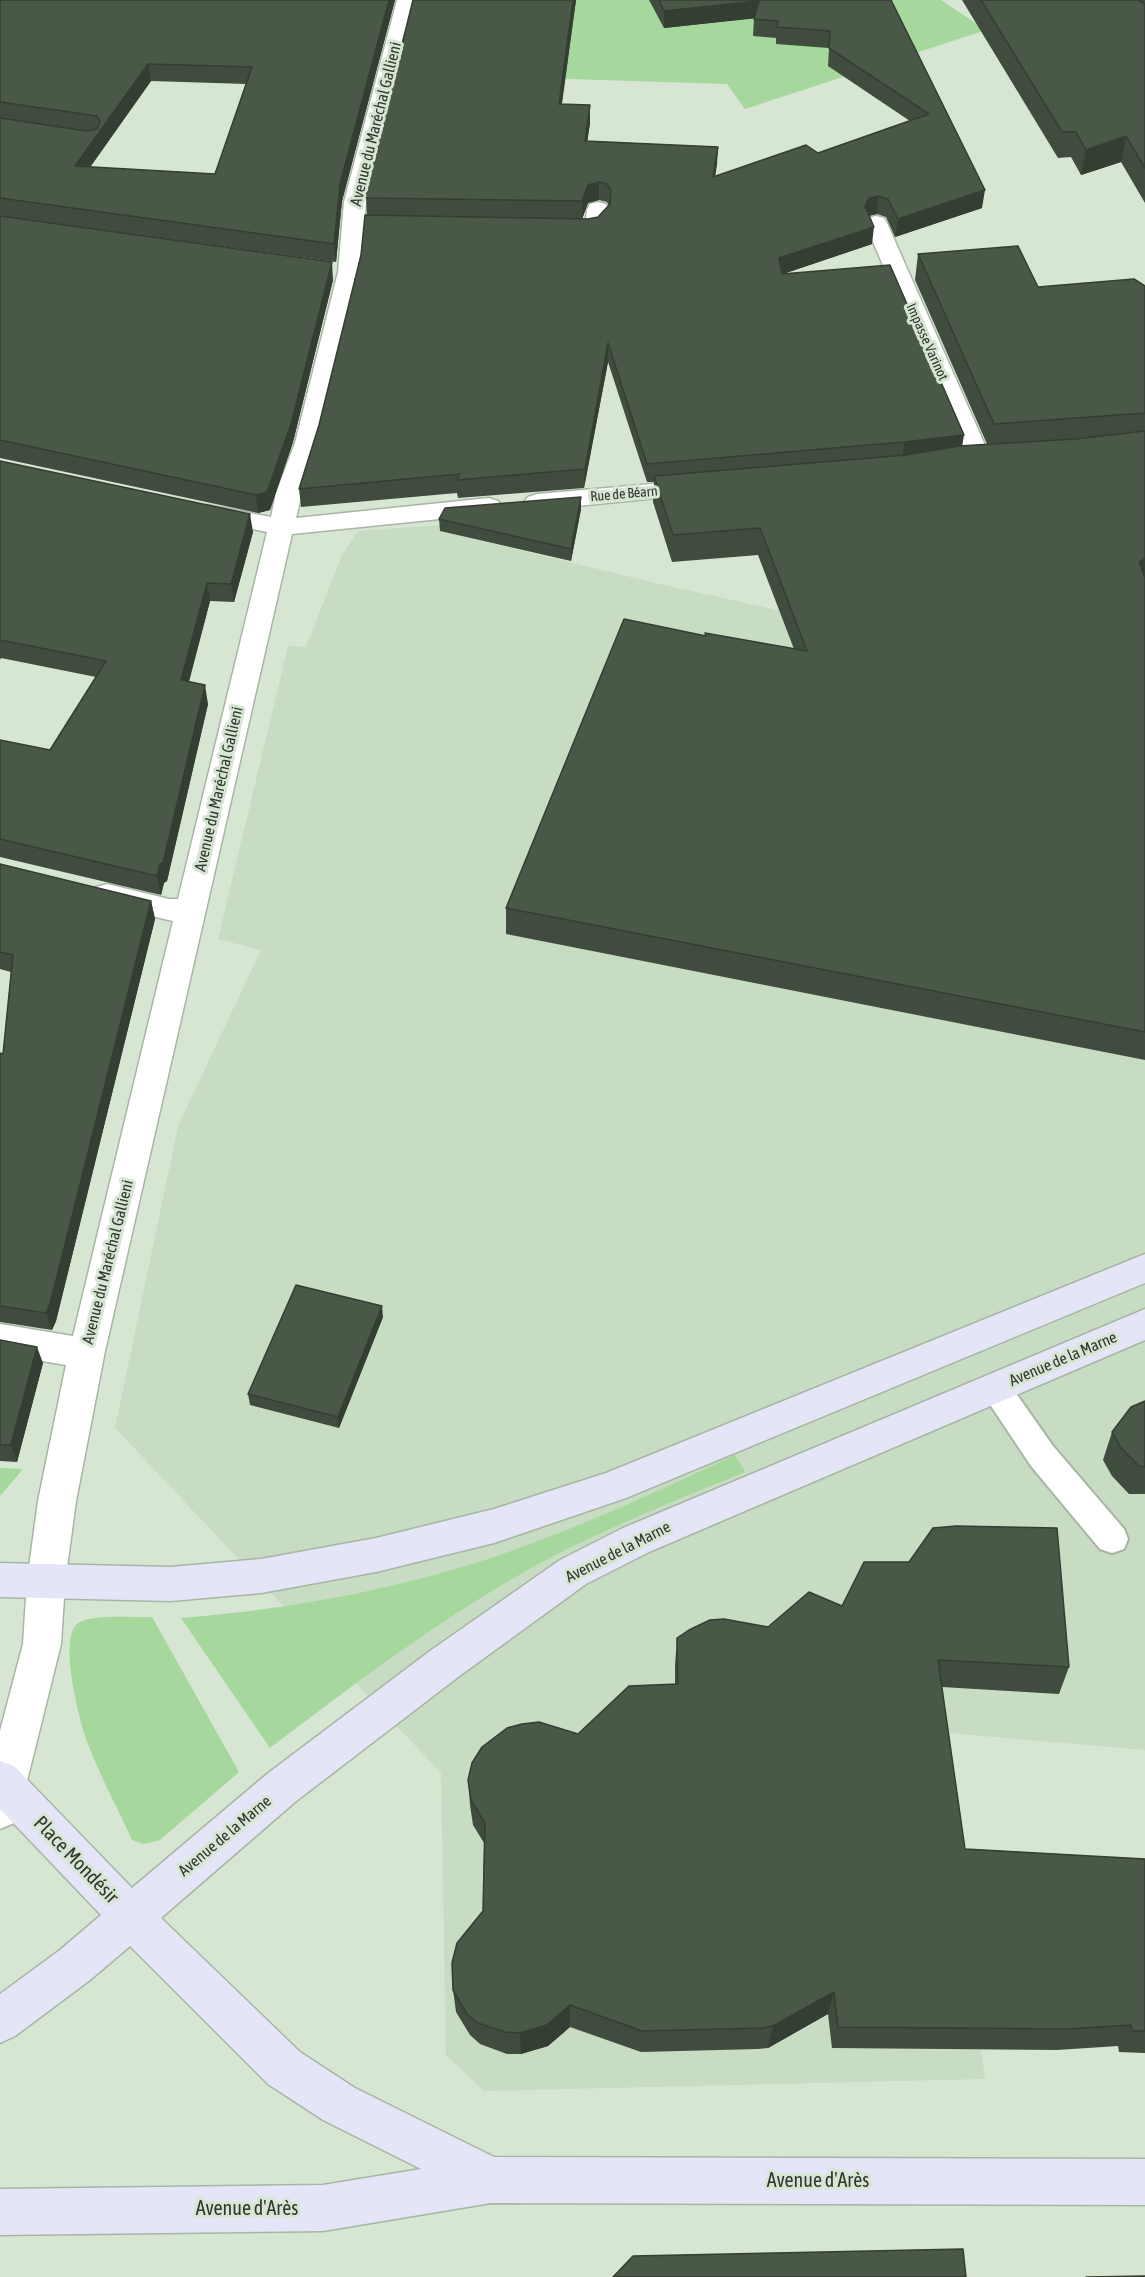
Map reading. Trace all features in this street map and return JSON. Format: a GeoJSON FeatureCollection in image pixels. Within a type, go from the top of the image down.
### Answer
{"type":"FeatureCollection","features":[{"type":"Feature","properties":{"kind":"main road"},"geometry":{"type":"LineString","coordinates":[[0,1580],[171,1584],[261,1576],[376,1555],[494,1526],[614,1487],[1145,1268]]}},
{"type":"Feature","properties":{"kind":"main road","name":"Avenue de la Marne"},"geometry":{"type":"LineString","coordinates":[[130,1916],[281,1788],[444,1664],[573,1572],[636,1540],[1145,1324]]}},
{"type":"Feature","properties":{"kind":"main road","name":"Place Mondésir"},"geometry":{"type":"LineString","coordinates":[[0,2021],[75,1965],[130,1916],[2,1792]]}},
{"type":"Feature","properties":{"kind":"main road","name":"Avenue d'Arès"},"geometry":{"type":"LineString","coordinates":[[130,1916],[199,1987],[284,2068],[339,2104],[491,2180]]}},
{"type":"Feature","properties":{"kind":"main road","name":"Avenue d'Arès"},"geometry":{"type":"LineString","coordinates":[[0,2212],[323,2208],[491,2180],[1145,2182]]}},
{"type":"Feature","properties":{"kind":"street","name":"Avenue du Maréchal Gallieni"},"geometry":{"type":"LineString","coordinates":[[46,1582],[57,1502],[87,1351],[283,527],[289,493],[307,443],[338,272],[363,224],[355,202],[407,0]]}},
{"type":"Feature","properties":{"kind":"street"},"geometry":{"type":"LineString","coordinates":[[541,228],[588,228],[597,222],[598,209]]}},
{"type":"Feature","properties":{"kind":"street","name":"Impasse Varinot"},"geometry":{"type":"LineString","coordinates":[[876,223],[980,461]]}},
{"type":"Feature","properties":{"kind":"street","name":"Rue de Béarn"},"geometry":{"type":"LineString","coordinates":[[185,508],[283,527],[395,514],[725,486]]}},
{"type":"Feature","properties":{"kind":"street"},"geometry":{"type":"LineString","coordinates":[[79,888],[169,910],[191,909]]}},
{"type":"Feature","properties":{"kind":"street"},"geometry":{"type":"LineString","coordinates":[[0,1339],[64,1350],[87,1351]]}},
{"type":"Feature","properties":{"kind":"street","name":"Place Mondésir"},"geometry":{"type":"LineString","coordinates":[[2,1792],[42,1644],[46,1582]]}},
{"type":"Feature","properties":{"kind":"lane"},"geometry":{"type":"LineString","coordinates":[[995,1388],[1042,1456],[1112,1539]]}},
{"type":"Feature","properties":{"kind":"shaded area"},"geometry":{"type":"Polygon","coordinates":[[[440,525],[440,531],[660,584],[1145,692],[1145,1750],[936,1732],[985,2079],[484,2091],[446,2055],[441,1773],[115,1428],[178,1126],[261,950],[218,939],[288,646],[306,647],[342,555],[358,531],[440,525]]]}},
{"type":"Feature","properties":{"kind":"green space"},"geometry":{"type":"Polygon","coordinates":[[[540,0],[941,0],[986,30],[745,109],[727,84],[412,74],[540,0]]]}},
{"type":"Feature","properties":{"kind":"green space"},"geometry":{"type":"Polygon","coordinates":[[[735,1455],[745,1472],[613,1528],[529,1569],[415,1641],[270,1748],[181,1618],[307,1603],[391,1586],[474,1563],[542,1540],[598,1517],[735,1455]]]}},
{"type":"Feature","properties":{"kind":"green space"},"geometry":{"type":"Polygon","coordinates":[[[0,1468],[23,1469],[0,1496],[0,1468]]]}},
{"type":"Feature","properties":{"kind":"green space"},"geometry":{"type":"Polygon","coordinates":[[[101,1617],[152,1617],[239,1772],[160,1840],[144,1844],[132,1840],[85,1736],[72,1679],[70,1647],[76,1625],[82,1621],[101,1617]]]}},
{"type":"Feature","properties":{"kind":"building"},"geometry":{"type":"Polygon","coordinates":[[[0,0],[389,0],[340,184],[334,244],[0,198],[0,118],[87,131],[97,129],[100,121],[97,116],[0,102],[0,0]],[[148,64],[75,166],[215,174],[252,67],[148,64]]]}},
{"type":"Feature","properties":{"kind":"building"},"geometry":{"type":"Polygon","coordinates":[[[413,0],[573,0],[559,104],[590,105],[585,141],[718,147],[713,177],[806,145],[818,153],[929,114],[829,48],[830,31],[777,27],[778,21],[754,19],[759,1],[664,11],[659,0],[891,0],[985,190],[898,219],[888,199],[878,196],[869,198],[865,206],[874,227],[779,258],[782,274],[890,265],[964,435],[647,464],[608,343],[585,469],[457,480],[460,474],[299,489],[319,425],[361,255],[365,215],[588,219],[598,217],[610,204],[611,190],[607,184],[599,182],[588,185],[582,201],[366,198],[367,185],[413,0]]]}},
{"type":"Feature","properties":{"kind":"building"},"geometry":{"type":"Polygon","coordinates":[[[981,0],[1138,0],[1145,4],[1145,168],[1126,136],[1086,150],[1076,132],[1062,132],[981,0]]]}},
{"type":"Feature","properties":{"kind":"building"},"geometry":{"type":"Polygon","coordinates":[[[0,216],[332,262],[291,424],[267,492],[256,495],[0,440],[0,216]]]}},
{"type":"Feature","properties":{"kind":"building"},"geometry":{"type":"Polygon","coordinates":[[[1018,246],[1038,287],[1134,279],[1145,286],[1145,413],[994,424],[918,254],[1018,246]]]}},
{"type":"Feature","properties":{"kind":"building"},"geometry":{"type":"Polygon","coordinates":[[[1145,431],[1145,559],[1139,562],[1145,578],[1145,1032],[506,908],[624,619],[706,636],[705,633],[807,651],[760,528],[673,535],[654,476],[906,455],[959,446],[1075,439],[1145,431]]]}},
{"type":"Feature","properties":{"kind":"building"},"geometry":{"type":"Polygon","coordinates":[[[0,461],[250,514],[231,584],[207,583],[181,680],[205,685],[163,863],[160,864],[157,876],[0,839],[0,740],[50,750],[106,661],[0,640],[0,461]]]}},
{"type":"Feature","properties":{"kind":"building"},"geometry":{"type":"Polygon","coordinates":[[[581,497],[571,549],[439,519],[445,508],[581,497]]]}},
{"type":"Feature","properties":{"kind":"building"},"geometry":{"type":"Polygon","coordinates":[[[0,864],[151,901],[46,1313],[0,1306],[0,1053],[3,1054],[13,955],[0,952],[0,864]]]}},
{"type":"Feature","properties":{"kind":"building"},"geometry":{"type":"Polygon","coordinates":[[[296,1285],[382,1306],[338,1417],[248,1394],[296,1285]]]}},
{"type":"Feature","properties":{"kind":"building"},"geometry":{"type":"Polygon","coordinates":[[[0,1340],[37,1347],[11,1445],[0,1445],[0,1340]]]}},
{"type":"Feature","properties":{"kind":"building"},"geometry":{"type":"Polygon","coordinates":[[[1145,1401],[1145,1467],[1139,1466],[1121,1448],[1112,1432],[1131,1407],[1145,1401]]]}},
{"type":"Feature","properties":{"kind":"building"},"geometry":{"type":"Polygon","coordinates":[[[956,1526],[1057,1528],[1069,1667],[938,1660],[965,1849],[1145,1859],[1145,2031],[1132,2031],[1131,2025],[1068,2029],[838,2027],[834,1992],[773,2026],[762,2028],[642,2031],[570,2005],[547,2025],[520,2033],[505,2032],[478,2023],[467,2014],[453,1990],[452,1963],[457,1943],[483,1911],[485,1823],[471,1800],[468,1780],[472,1763],[482,1747],[507,1728],[522,1724],[539,1722],[578,1734],[629,1686],[678,1684],[677,1638],[689,1630],[710,1620],[724,1619],[768,1627],[809,1592],[842,1606],[864,1562],[909,1562],[933,1528],[956,1526]]]}},
{"type":"Feature","properties":{"kind":"building"},"geometry":{"type":"Polygon","coordinates":[[[963,2249],[966,2277],[613,2277],[633,2256],[963,2249]]]}},
{"type":"Feature","properties":{"kind":"building"},"geometry":{"type":"Polygon","coordinates":[[[1145,2276],[1145,2277],[1086,2277],[1145,2276]]]}}]}
